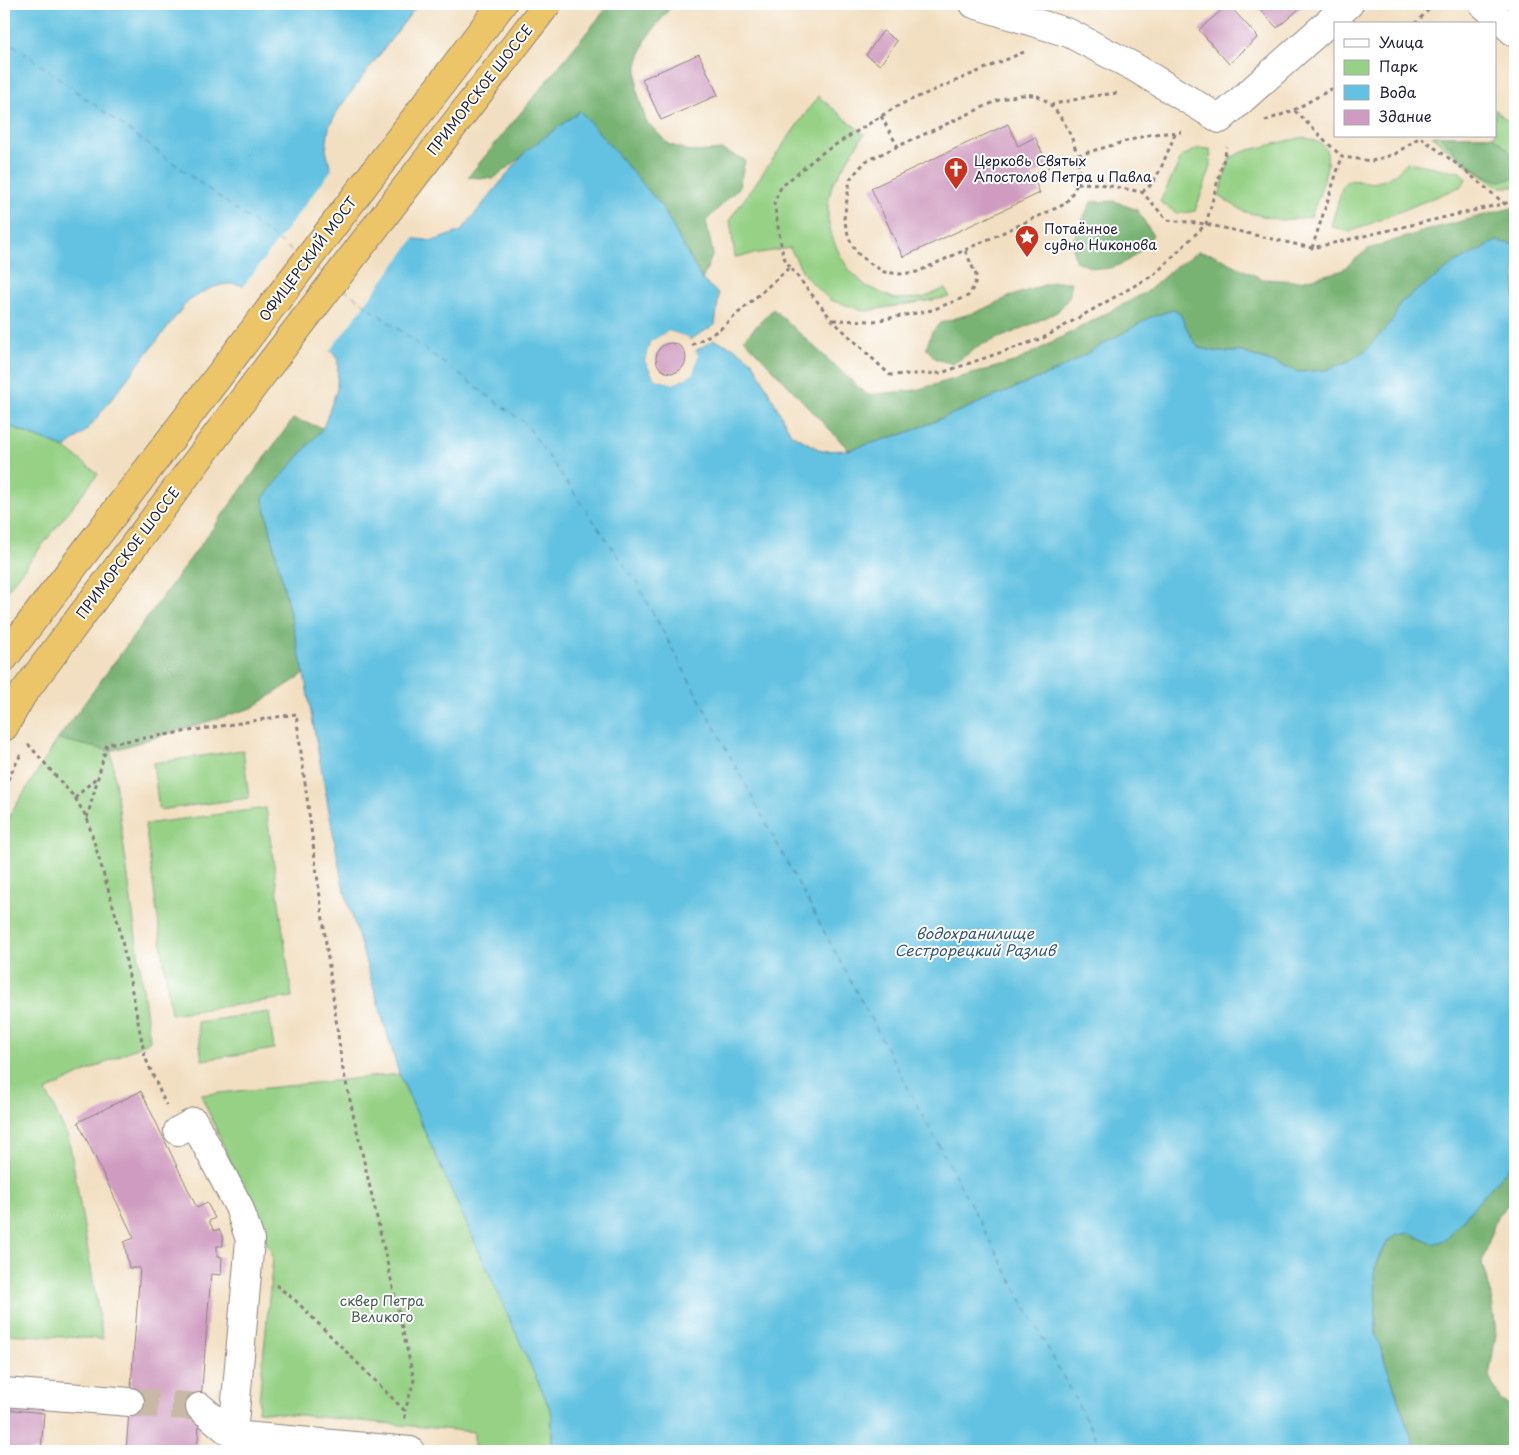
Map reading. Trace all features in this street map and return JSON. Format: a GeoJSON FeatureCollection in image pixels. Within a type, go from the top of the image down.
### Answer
{"type":"FeatureCollection","features":[{"type":"Feature","properties":{"kind":"highway","name":"ОФИЦЕРСКИЙ МОСТ"},"geometry":{"type":"LineString","coordinates":[[4,658],[502,4]]}},
{"type":"Feature","properties":{"kind":"highway","name":"ПРИМОРСКОЕ ШОССЕ"},"geometry":{"type":"LineString","coordinates":[[4,727],[22,695],[257,381],[547,4]]}},
{"type":"Feature","properties":{"kind":"street"},"geometry":{"type":"LineString","coordinates":[[974,4],[1069,33],[1134,67],[1224,131],[1349,4]]}},
{"type":"Feature","properties":{"kind":"street"},"geometry":{"type":"LineString","coordinates":[[1482,4],[1515,33]]}},
{"type":"Feature","properties":{"kind":"street"},"geometry":{"type":"LineString","coordinates":[[178,1131],[194,1122],[239,1207],[250,1240],[233,1435]]}},
{"type":"Feature","properties":{"kind":"street"},"geometry":{"type":"LineString","coordinates":[[4,1392],[130,1402]]}},
{"type":"Feature","properties":{"kind":"street"},"geometry":{"type":"LineString","coordinates":[[200,1407],[233,1435],[407,1451]]}},
{"type":"Feature","properties":{"kind":"path"},"geometry":{"type":"LineString","coordinates":[[1417,22],[1434,4]]}},
{"type":"Feature","properties":{"kind":"path"},"geometry":{"type":"LineString","coordinates":[[1027,50],[899,105],[819,155],[782,187],[774,203],[783,256],[790,267],[832,320],[890,375],[941,373],[1043,338],[1155,274],[1206,224],[1224,131]]}},
{"type":"Feature","properties":{"kind":"path"},"geometry":{"type":"LineString","coordinates":[[1258,124],[1294,110],[1334,88]]}},
{"type":"Feature","properties":{"kind":"path"},"geometry":{"type":"LineString","coordinates":[[1050,105],[1092,96],[1125,93]]}},
{"type":"Feature","properties":{"kind":"path"},"geometry":{"type":"LineString","coordinates":[[1021,95],[1037,96],[1050,105],[1068,128],[1078,155],[1077,183],[1065,204],[917,272],[900,274],[884,272],[856,252],[848,238],[844,219],[850,179],[866,161],[898,147],[1001,99],[1021,95]]}},
{"type":"Feature","properties":{"kind":"path"},"geometry":{"type":"LineString","coordinates":[[1294,110],[1342,157],[1372,161],[1395,154],[1417,138]]}},
{"type":"Feature","properties":{"kind":"path"},"geometry":{"type":"LineString","coordinates":[[881,116],[898,147]]}},
{"type":"Feature","properties":{"kind":"path"},"geometry":{"type":"LineString","coordinates":[[1142,192],[1152,184],[1161,168],[1176,132],[1174,123]]}},
{"type":"Feature","properties":{"kind":"path"},"geometry":{"type":"LineString","coordinates":[[1078,155],[1152,134],[1185,132]]}},
{"type":"Feature","properties":{"kind":"path"},"geometry":{"type":"LineString","coordinates":[[1423,138],[1506,205]]}},
{"type":"Feature","properties":{"kind":"path"},"geometry":{"type":"LineString","coordinates":[[1312,248],[1342,157]]}},
{"type":"Feature","properties":{"kind":"path"},"geometry":{"type":"LineString","coordinates":[[1077,183],[1100,184],[1142,192],[1167,220],[1206,224],[1312,248],[1506,205],[1515,201]]}},
{"type":"Feature","properties":{"kind":"path"},"geometry":{"type":"LineString","coordinates":[[832,320],[874,321],[932,310],[968,296],[975,285],[976,275],[965,250]]}},
{"type":"Feature","properties":{"kind":"path"},"geometry":{"type":"LineString","coordinates":[[692,345],[719,330],[790,267]]}},
{"type":"Feature","properties":{"kind":"path"},"geometry":{"type":"LineString","coordinates":[[88,818],[107,744],[296,714],[342,1064],[414,1380],[405,1411],[407,1451]]}},
{"type":"Feature","properties":{"kind":"path"},"geometry":{"type":"LineString","coordinates":[[27,742],[75,798],[88,818],[119,926],[145,1057],[178,1131]]}},
{"type":"Feature","properties":{"kind":"path"},"geometry":{"type":"LineString","coordinates":[[75,798],[99,774]]}},
{"type":"Feature","properties":{"kind":"path"},"geometry":{"type":"LineString","coordinates":[[248,1262],[296,1302],[405,1411]]}},
{"type":"Feature","properties":{"kind":"green space"},"geometry":{"type":"Polygon","coordinates":[[[610,4],[673,4],[646,39],[637,64],[637,91],[646,121],[668,144],[692,152],[722,150],[745,160],[739,188],[706,221],[713,254],[702,280],[661,205],[580,111],[493,179],[468,177],[610,4]]]}},
{"type":"Feature","properties":{"kind":"green space"},"geometry":{"type":"Polygon","coordinates":[[[818,96],[864,134],[832,185],[828,203],[828,219],[832,237],[850,271],[866,286],[895,299],[923,298],[945,288],[950,297],[866,311],[830,300],[805,276],[790,248],[735,257],[730,219],[818,96]]]}},
{"type":"Feature","properties":{"kind":"green space"},"geometry":{"type":"Polygon","coordinates":[[[1496,110],[1515,128],[1515,187],[1499,187],[1469,167],[1434,138],[1496,138],[1496,110]]]}},
{"type":"Feature","properties":{"kind":"green space"},"geometry":{"type":"Polygon","coordinates":[[[1304,137],[1321,144],[1327,154],[1326,172],[1311,217],[1281,220],[1245,212],[1219,196],[1230,158],[1245,151],[1304,137]]]}},
{"type":"Feature","properties":{"kind":"green space"},"geometry":{"type":"Polygon","coordinates":[[[1442,138],[1495,138],[1508,150],[1513,158],[1515,178],[1500,181],[1491,179],[1467,163],[1442,138]]]}},
{"type":"Feature","properties":{"kind":"green space"},"geometry":{"type":"Polygon","coordinates":[[[1199,148],[1210,149],[1211,167],[1195,211],[1178,214],[1160,202],[1182,156],[1199,148]]]}},
{"type":"Feature","properties":{"kind":"green space"},"geometry":{"type":"Polygon","coordinates":[[[1407,162],[1460,172],[1466,179],[1462,186],[1350,232],[1331,226],[1343,185],[1346,182],[1354,180],[1372,183],[1382,181],[1394,175],[1407,162]]]}},
{"type":"Feature","properties":{"kind":"green space"},"geometry":{"type":"Polygon","coordinates":[[[1114,201],[1137,210],[1153,235],[1135,255],[1120,265],[1103,269],[1089,267],[1075,261],[1072,242],[1091,202],[1114,201]]]}},
{"type":"Feature","properties":{"kind":"green space"},"geometry":{"type":"Polygon","coordinates":[[[1515,207],[1515,245],[1497,241],[1401,303],[1393,320],[1366,350],[1349,361],[1326,370],[1299,372],[1242,352],[1219,352],[1199,348],[1191,337],[1180,314],[1173,310],[1151,317],[1056,371],[909,432],[849,450],[744,339],[773,309],[867,395],[916,390],[1017,361],[1148,291],[1175,267],[1198,252],[1212,254],[1262,279],[1300,281],[1341,271],[1368,249],[1424,231],[1515,207]]]}},
{"type":"Feature","properties":{"kind":"green space"},"geometry":{"type":"Polygon","coordinates":[[[1053,282],[1072,282],[1069,298],[1057,312],[981,345],[953,364],[936,359],[926,348],[932,332],[940,323],[979,311],[1011,296],[1053,282]]]}},
{"type":"Feature","properties":{"kind":"green space"},"geometry":{"type":"Polygon","coordinates":[[[293,419],[323,428],[263,499],[304,674],[252,708],[111,751],[58,739],[293,419]]]}},
{"type":"Feature","properties":{"kind":"green space"},"geometry":{"type":"Polygon","coordinates":[[[4,424],[65,448],[98,474],[4,594],[4,424]]]}},
{"type":"Feature","properties":{"kind":"green space"},"geometry":{"type":"Polygon","coordinates":[[[58,739],[111,751],[150,1041],[46,1091],[69,1140],[103,1339],[4,1334],[4,824],[58,739]]]}},
{"type":"Feature","properties":{"kind":"green space"},"geometry":{"type":"Polygon","coordinates":[[[243,750],[249,798],[159,810],[153,763],[243,750]]]}},
{"type":"Feature","properties":{"kind":"green space"},"geometry":{"type":"Polygon","coordinates":[[[266,808],[292,997],[171,1014],[145,824],[266,808]]]}},
{"type":"Feature","properties":{"kind":"green space"},"geometry":{"type":"Polygon","coordinates":[[[269,1012],[274,1049],[202,1060],[197,1022],[269,1012]]]}},
{"type":"Feature","properties":{"kind":"green space","name":"сквер Петра Великого"},"geometry":{"type":"Polygon","coordinates":[[[399,1074],[552,1413],[552,1451],[474,1451],[474,1432],[258,1411],[273,1257],[201,1095],[399,1074]]]}},
{"type":"Feature","properties":{"kind":"green space"},"geometry":{"type":"Polygon","coordinates":[[[1515,1160],[1515,1197],[1497,1216],[1482,1263],[1491,1293],[1496,1334],[1489,1376],[1501,1401],[1515,1408],[1515,1451],[1416,1451],[1376,1335],[1375,1268],[1387,1242],[1396,1235],[1410,1233],[1433,1244],[1445,1240],[1515,1160]]]}},
{"type":"Feature","properties":{"kind":"water","name":"водохранилище Сестрорецкий Разлив"},"geometry":{"type":"Polygon","coordinates":[[[4,4],[418,4],[340,107],[329,127],[326,150],[331,170],[409,238],[433,241],[461,231],[526,151],[580,111],[661,205],[702,280],[719,294],[715,325],[689,340],[687,337],[668,331],[650,342],[645,361],[655,379],[674,384],[692,374],[698,355],[695,351],[714,340],[735,348],[753,362],[791,434],[822,451],[849,450],[909,432],[1056,371],[1151,317],[1173,310],[1180,314],[1191,337],[1199,348],[1219,352],[1242,352],[1299,372],[1326,370],[1349,361],[1366,350],[1393,320],[1400,303],[1455,263],[1497,241],[1515,245],[1515,1160],[1445,1240],[1433,1244],[1410,1233],[1396,1235],[1387,1242],[1375,1267],[1376,1335],[1416,1451],[552,1451],[552,1413],[399,1074],[342,882],[304,674],[263,498],[323,428],[337,389],[338,360],[325,343],[242,285],[219,285],[187,302],[88,429],[65,448],[4,424],[4,4]]]}},
{"type":"Feature","properties":{"kind":"pier"},"geometry":{"type":"Polygon","coordinates":[[[333,168],[410,235],[416,236],[329,352],[323,345],[242,288],[333,168]]]}},
{"type":"Feature","properties":{"kind":"pier"},"geometry":{"type":"Polygon","coordinates":[[[668,331],[688,337],[690,342],[669,334],[652,343],[648,361],[657,377],[674,382],[690,372],[695,355],[694,348],[698,355],[693,374],[674,384],[655,379],[645,361],[650,342],[668,331]]]}},
{"type":"Feature","properties":{"kind":"building"},"geometry":{"type":"Polygon","coordinates":[[[1228,4],[1258,37],[1229,64],[1199,30],[1228,4]]]}},
{"type":"Feature","properties":{"kind":"building"},"geometry":{"type":"Polygon","coordinates":[[[1260,4],[1305,4],[1277,28],[1257,6],[1260,4]]]}},
{"type":"Feature","properties":{"kind":"building"},"geometry":{"type":"Polygon","coordinates":[[[883,31],[897,41],[880,65],[866,55],[883,31]]]}},
{"type":"Feature","properties":{"kind":"building"},"geometry":{"type":"Polygon","coordinates":[[[699,54],[718,95],[661,120],[642,79],[699,54]]]}},
{"type":"Feature","properties":{"kind":"building","name":"Церковь Святых Апостолов Петра и Павла"},"geometry":{"type":"Polygon","coordinates":[[[1008,124],[1018,146],[1035,137],[1049,167],[1032,175],[1040,193],[903,257],[871,188],[1008,124]]]}},
{"type":"Feature","properties":{"kind":"building"},"geometry":{"type":"Polygon","coordinates":[[[671,343],[682,347],[686,358],[682,369],[671,373],[660,369],[656,358],[660,347],[671,343]]]}},
{"type":"Feature","properties":{"kind":"building"},"geometry":{"type":"Polygon","coordinates":[[[141,1091],[197,1208],[207,1203],[215,1218],[209,1221],[214,1231],[219,1229],[223,1237],[223,1246],[217,1246],[217,1256],[222,1257],[221,1275],[211,1274],[197,1451],[126,1451],[140,1268],[129,1268],[124,1242],[134,1238],[78,1122],[141,1091]]]}},
{"type":"Feature","properties":{"kind":"building"},"geometry":{"type":"Polygon","coordinates":[[[4,1409],[44,1413],[41,1451],[4,1451],[4,1409]]]}},
{"type":"Feature","properties":{"kind":"ferry route"},"geometry":{"type":"LineString","coordinates":[[4,38],[295,253]]}},
{"type":"Feature","properties":{"kind":"ferry route"},"geometry":{"type":"LineString","coordinates":[[316,268],[323,273]]}},
{"type":"Feature","properties":{"kind":"ferry route"},"geometry":{"type":"LineString","coordinates":[[344,289],[526,424],[637,583],[1103,1451]]}},
{"type":"Feature","properties":{"kind":"tunnel"},"geometry":{"type":"LineString","coordinates":[[130,1402],[200,1407]]}},
{"type":"Feature","properties":{"kind":"place","name":"Церковь Святых Апостолов Петра и Павла"},"geometry":{"type":"Point","coordinates":[956,190]}},
{"type":"Feature","properties":{"kind":"place","name":"Потаённое судно Никонова"},"geometry":{"type":"Point","coordinates":[1027,258]}}]}
